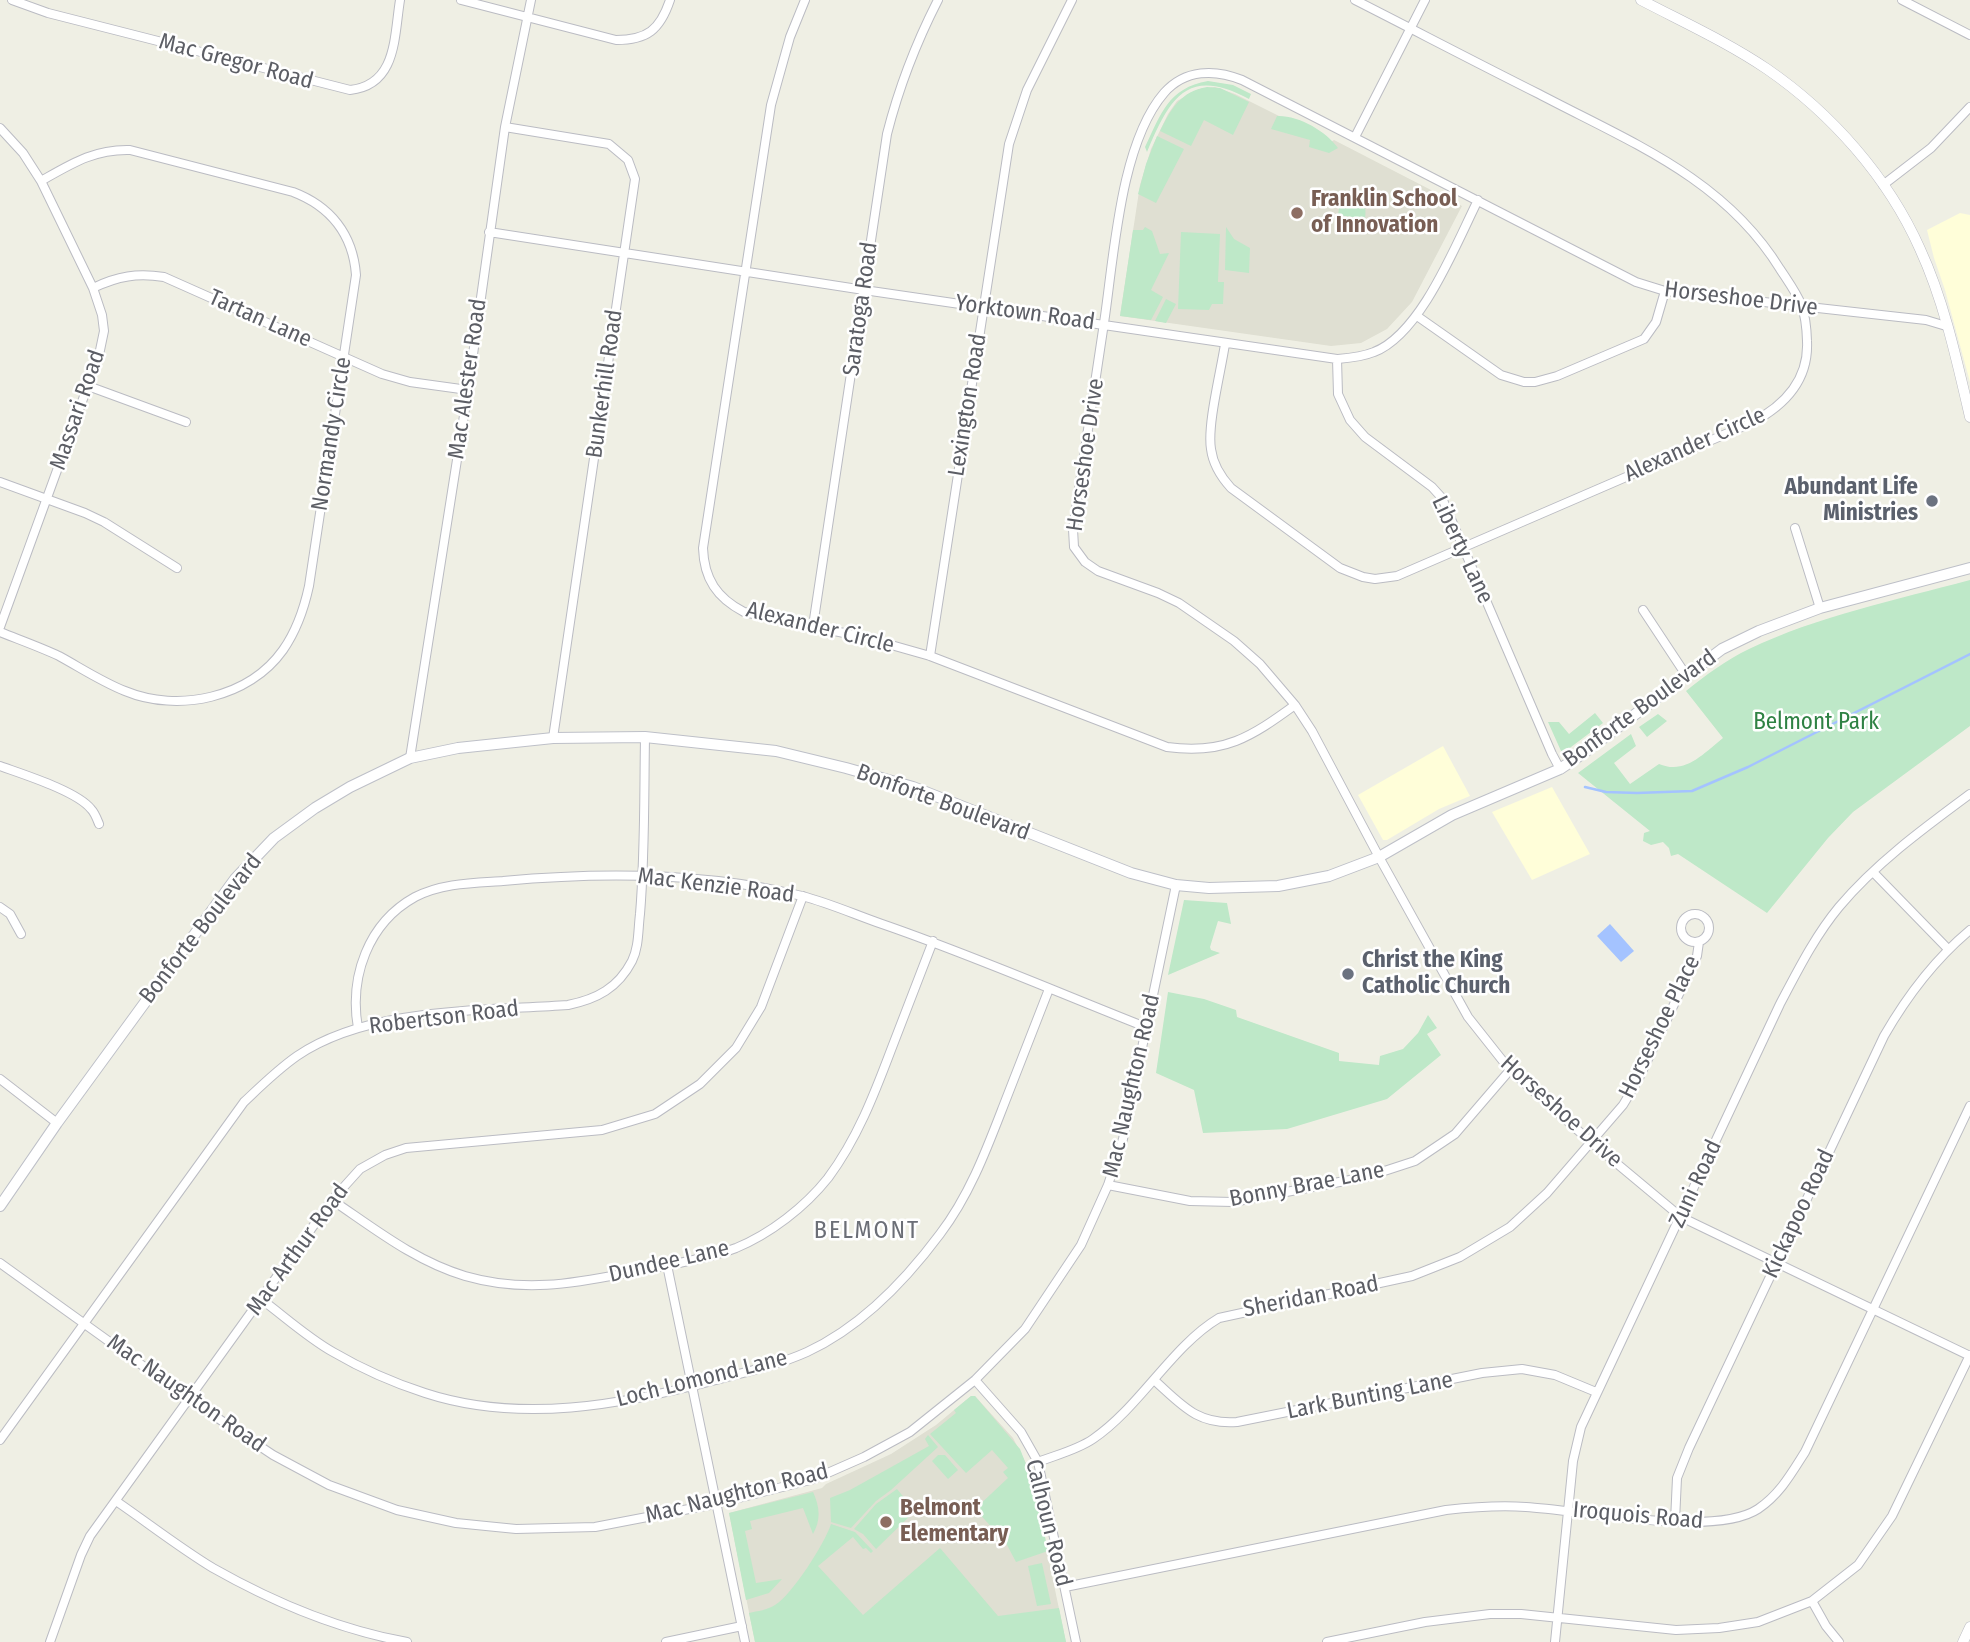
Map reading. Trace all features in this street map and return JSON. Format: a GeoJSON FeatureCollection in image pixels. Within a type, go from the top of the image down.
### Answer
{"type":"FeatureCollection","features":[{"type":"Feature","properties":{"kind":"main road","name":"Bonforte Boulevard"},"geometry":{"type":"LineString","coordinates":[[0,1206],[234,879],[274,838],[315,808],[350,786],[410,758],[458,748],[553,738],[645,737],[776,751],[913,787],[1131,873],[1176,885],[1242,889],[1278,886],[1329,876],[1378,856],[1447,818],[1560,769],[1722,649],[1759,631],[1820,608],[1970,568]]}},
{"type":"Feature","properties":{"kind":"street","name":"Mac Gregor Road"},"geometry":{"type":"LineString","coordinates":[[12,0],[48,13],[350,90],[363,89],[373,84],[388,65],[400,0]]}},
{"type":"Feature","properties":{"kind":"street"},"geometry":{"type":"LineString","coordinates":[[461,0],[616,40],[638,39],[655,28],[662,20],[670,0]]}},
{"type":"Feature","properties":{"kind":"street","name":"Mac Alester Road"},"geometry":{"type":"LineString","coordinates":[[410,758],[468,390],[505,127],[531,0]]}},
{"type":"Feature","properties":{"kind":"street","name":"Alexander Circle"},"geometry":{"type":"LineString","coordinates":[[805,0],[790,37],[771,105],[703,548],[711,585],[731,605],[757,616],[813,626],[930,656],[1167,747],[1210,749],[1237,743],[1295,705]]}},
{"type":"Feature","properties":{"kind":"street","name":"Saratoga Road"},"geometry":{"type":"LineString","coordinates":[[813,626],[890,122],[910,62],[938,0]]}},
{"type":"Feature","properties":{"kind":"street","name":"Lexington Road"},"geometry":{"type":"LineString","coordinates":[[930,656],[1005,164],[1012,132],[1027,90],[1072,0]]}},
{"type":"Feature","properties":{"kind":"street","name":"Alexander Circle"},"geometry":{"type":"LineString","coordinates":[[1225,344],[1210,447],[1217,469],[1231,488],[1340,568],[1375,579],[1397,576],[1771,412],[1790,395],[1804,367],[1808,351],[1804,308],[1776,262],[1750,227],[1720,197],[1670,162],[1354,0]]}},
{"type":"Feature","properties":{"kind":"street"},"geometry":{"type":"LineString","coordinates":[[1355,136],[1425,0]]}},
{"type":"Feature","properties":{"kind":"street"},"geometry":{"type":"LineString","coordinates":[[1641,0],[1739,51],[1787,83],[1829,120],[1883,185],[1919,247],[1932,279],[1970,417]]}},
{"type":"Feature","properties":{"kind":"street"},"geometry":{"type":"LineString","coordinates":[[1902,0],[1970,35]]}},
{"type":"Feature","properties":{"kind":"street","name":"Horseshoe Drive"},"geometry":{"type":"LineString","coordinates":[[1946,326],[1926,320],[1665,291],[1636,282],[1355,136],[1230,75],[1203,72],[1173,85],[1157,103],[1132,157],[1124,191],[1073,528],[1074,547],[1086,562],[1098,571],[1179,603],[1234,641],[1261,664],[1295,705],[1312,731],[1468,1017],[1510,1070],[1681,1217],[1970,1356]]}},
{"type":"Feature","properties":{"kind":"street"},"geometry":{"type":"LineString","coordinates":[[1883,185],[1931,148],[1970,107]]}},
{"type":"Feature","properties":{"kind":"street","name":"Bunkerhill Road"},"geometry":{"type":"LineString","coordinates":[[505,127],[609,144],[628,160],[633,170],[635,188],[553,738]]}},
{"type":"Feature","properties":{"kind":"street","name":"Massari Road"},"geometry":{"type":"LineString","coordinates":[[0,128],[23,153],[41,181],[93,288],[104,331],[99,355],[0,630]]}},
{"type":"Feature","properties":{"kind":"street","name":"Normandy Circle"},"geometry":{"type":"LineString","coordinates":[[0,630],[43,648],[125,691],[163,701],[182,702],[219,695],[238,687],[269,666],[294,631],[309,586],[356,275],[351,245],[338,222],[318,204],[293,192],[130,150],[91,154],[41,181]]}},
{"type":"Feature","properties":{"kind":"street","name":"Yorktown Road"},"geometry":{"type":"LineString","coordinates":[[489,232],[1337,359],[1357,357],[1386,346],[1399,337],[1417,316],[1478,200]]}},
{"type":"Feature","properties":{"kind":"street","name":"Tartan Lane"},"geometry":{"type":"LineString","coordinates":[[93,288],[111,279],[134,274],[164,277],[395,379],[468,390]]}},
{"type":"Feature","properties":{"kind":"street"},"geometry":{"type":"LineString","coordinates":[[1417,316],[1501,375],[1524,382],[1535,382],[1557,376],[1644,339],[1656,322],[1665,291]]}},
{"type":"Feature","properties":{"kind":"street","name":"Liberty Lane"},"geometry":{"type":"LineString","coordinates":[[1337,359],[1338,394],[1350,420],[1365,437],[1438,493],[1560,769]]}},
{"type":"Feature","properties":{"kind":"street"},"geometry":{"type":"LineString","coordinates":[[88,386],[186,422]]}},
{"type":"Feature","properties":{"kind":"street"},"geometry":{"type":"LineString","coordinates":[[0,482],[104,522],[177,568]]}},
{"type":"Feature","properties":{"kind":"street"},"geometry":{"type":"LineString","coordinates":[[1795,528],[1820,608]]}},
{"type":"Feature","properties":{"kind":"street"},"geometry":{"type":"LineString","coordinates":[[1643,610],[1686,676]]}},
{"type":"Feature","properties":{"kind":"street","name":"Robertson Road"},"geometry":{"type":"LineString","coordinates":[[0,1440],[244,1102],[268,1078],[297,1056],[334,1036],[388,1020],[587,1001],[603,995],[625,973],[636,950],[643,875],[645,737]]}},
{"type":"Feature","properties":{"kind":"street"},"geometry":{"type":"LineString","coordinates":[[0,766],[84,802],[92,809],[99,824]]}},
{"type":"Feature","properties":{"kind":"street","name":"Zuni Road"},"geometry":{"type":"LineString","coordinates":[[1555,1642],[1567,1510],[1573,1461],[1581,1427],[1595,1392],[1681,1217],[1780,1004],[1806,954],[1839,907],[1906,843],[1970,794]]}},
{"type":"Feature","properties":{"kind":"street"},"geometry":{"type":"LineString","coordinates":[[1873,872],[1948,949]]}},
{"type":"Feature","properties":{"kind":"street","name":"Mac Kenzie Road"},"geometry":{"type":"LineString","coordinates":[[358,1028],[354,996],[361,962],[377,931],[413,898],[449,885],[593,875],[643,875],[742,885],[803,896],[933,941],[1148,1028]]}},
{"type":"Feature","properties":{"kind":"street","name":"Mac Naughton Road"},"geometry":{"type":"LineString","coordinates":[[0,1263],[189,1399],[273,1455],[329,1485],[397,1510],[456,1523],[516,1530],[595,1527],[715,1504],[814,1479],[864,1457],[910,1432],[975,1380],[1025,1329],[1080,1245],[1108,1185],[1123,1139],[1176,885]]}},
{"type":"Feature","properties":{"kind":"street","name":"Mac Arthur Road"},"geometry":{"type":"LineString","coordinates":[[50,1642],[90,1536],[332,1200],[360,1169],[385,1155],[406,1148],[602,1130],[655,1114],[700,1084],[736,1048],[761,1007],[803,896]]}},
{"type":"Feature","properties":{"kind":"street"},"geometry":{"type":"LineString","coordinates":[[0,907],[10,914],[21,934]]}},
{"type":"Feature","properties":{"kind":"street","name":"Kickapoo Road"},"geometry":{"type":"LineString","coordinates":[[1675,1521],[1677,1478],[1681,1468],[1884,1036],[1913,989],[1948,949],[1970,930]]}},
{"type":"Feature","properties":{"kind":"street","name":"Dundee Lane"},"geometry":{"type":"LineString","coordinates":[[332,1200],[427,1262],[466,1276],[505,1284],[557,1286],[667,1265],[735,1248],[773,1227],[805,1202],[827,1179],[853,1140],[870,1105],[933,941]]}},
{"type":"Feature","properties":{"kind":"street","name":"Horseshoe Place"},"geometry":{"type":"LineString","coordinates":[[1591,1142],[1623,1105],[1638,1080],[1697,956],[1699,942]]}},
{"type":"Feature","properties":{"kind":"street","name":"Loch Lomond Lane"},"geometry":{"type":"LineString","coordinates":[[261,1299],[332,1352],[373,1373],[426,1394],[488,1408],[579,1408],[693,1387],[807,1352],[852,1325],[887,1296],[941,1233],[968,1192],[1049,989]]}},
{"type":"Feature","properties":{"kind":"street","name":"Bonny Brae Lane"},"geometry":{"type":"LineString","coordinates":[[1108,1185],[1190,1200],[1233,1202],[1366,1177],[1415,1161],[1455,1133],[1510,1070]]}},
{"type":"Feature","properties":{"kind":"street"},"geometry":{"type":"LineString","coordinates":[[0,1079],[57,1124]]}},
{"type":"Feature","properties":{"kind":"street","name":"Iroquois Road"},"geometry":{"type":"LineString","coordinates":[[1065,1587],[1446,1510],[1483,1506],[1719,1522],[1756,1510],[1783,1488],[1805,1452],[1970,1106]]}},
{"type":"Feature","properties":{"kind":"street","name":"Sheridan Road"},"geometry":{"type":"LineString","coordinates":[[1038,1462],[1093,1439],[1108,1427],[1197,1334],[1219,1318],[1412,1276],[1460,1257],[1493,1239],[1531,1209],[1591,1142]]}},
{"type":"Feature","properties":{"kind":"street"},"geometry":{"type":"LineString","coordinates":[[667,1265],[745,1642]]}},
{"type":"Feature","properties":{"kind":"street"},"geometry":{"type":"LineString","coordinates":[[1327,1642],[1463,1616],[1490,1614],[1557,1617],[1676,1630],[1719,1628],[1758,1622],[1812,1601],[1858,1565],[1892,1516],[1970,1356]]}},
{"type":"Feature","properties":{"kind":"street","name":"Lark Bunting Lane"},"geometry":{"type":"LineString","coordinates":[[1154,1380],[1189,1412],[1203,1420],[1221,1424],[1482,1373],[1522,1368],[1555,1375],[1595,1392]]}},
{"type":"Feature","properties":{"kind":"street","name":"Calhoun Road"},"geometry":{"type":"LineString","coordinates":[[975,1380],[1021,1432],[1038,1462],[1076,1642]]}},
{"type":"Feature","properties":{"kind":"street"},"geometry":{"type":"LineString","coordinates":[[116,1501],[212,1567],[267,1595],[342,1626],[407,1642]]}},
{"type":"Feature","properties":{"kind":"street"},"geometry":{"type":"LineString","coordinates":[[1812,1601],[1839,1642]]}},
{"type":"Feature","properties":{"kind":"street"},"geometry":{"type":"LineString","coordinates":[[666,1642],[741,1626]]}},
{"type":"Feature","properties":{"kind":"street"},"geometry":{"type":"LineString","coordinates":[[1963,1642],[1970,1627]]}},
{"type":"Feature","properties":{"kind":"shaded area","name":"Franklin School of Innovation"},"geometry":{"type":"Polygon","coordinates":[[[1215,87],[1235,94],[1331,142],[1334,140],[1462,206],[1412,302],[1387,329],[1361,343],[1331,346],[1120,316],[1140,185],[1151,149],[1177,101],[1199,89],[1215,87]]]}},
{"type":"Feature","properties":{"kind":"shaded area"},"geometry":{"type":"Polygon","coordinates":[[[1960,213],[1970,215],[1970,382],[1927,230],[1960,213]]]}},
{"type":"Feature","properties":{"kind":"shaded area"},"geometry":{"type":"Polygon","coordinates":[[[1443,746],[1470,796],[1439,809],[1383,840],[1358,795],[1443,746]]]}},
{"type":"Feature","properties":{"kind":"shaded area"},"geometry":{"type":"Polygon","coordinates":[[[1552,787],[1590,854],[1532,880],[1492,812],[1552,787]]]}},
{"type":"Feature","properties":{"kind":"shaded area","name":"Belmont Elementary"},"geometry":{"type":"Polygon","coordinates":[[[971,1396],[975,1396],[1013,1438],[1030,1471],[1066,1642],[755,1642],[729,1513],[822,1488],[891,1454],[936,1425],[971,1396]]]}},
{"type":"Feature","properties":{"kind":"green space"},"geometry":{"type":"Polygon","coordinates":[[[1208,81],[1233,85],[1251,94],[1249,99],[1210,86],[1196,87],[1183,93],[1164,116],[1147,152],[1145,147],[1168,104],[1194,84],[1208,81]]]}},
{"type":"Feature","properties":{"kind":"green space"},"geometry":{"type":"Polygon","coordinates":[[[1207,87],[1220,88],[1249,102],[1233,135],[1204,120],[1191,146],[1160,131],[1178,102],[1190,92],[1207,87]]]}},
{"type":"Feature","properties":{"kind":"green space"},"geometry":{"type":"Polygon","coordinates":[[[1277,116],[1294,118],[1311,125],[1338,148],[1329,153],[1309,147],[1310,140],[1271,129],[1277,116]]]}},
{"type":"Feature","properties":{"kind":"green space"},"geometry":{"type":"Polygon","coordinates":[[[1157,136],[1184,149],[1156,203],[1138,194],[1157,136]]]}},
{"type":"Feature","properties":{"kind":"green space"},"geometry":{"type":"Polygon","coordinates":[[[1342,192],[1353,195],[1364,203],[1365,219],[1338,215],[1342,192]]]}},
{"type":"Feature","properties":{"kind":"green space"},"geometry":{"type":"Polygon","coordinates":[[[1145,227],[1152,231],[1160,254],[1169,253],[1151,290],[1163,297],[1151,320],[1120,316],[1133,230],[1143,230],[1145,227]]]}},
{"type":"Feature","properties":{"kind":"green space"},"geometry":{"type":"Polygon","coordinates":[[[1226,227],[1234,239],[1250,248],[1249,273],[1225,270],[1226,227]]]}},
{"type":"Feature","properties":{"kind":"green space"},"geometry":{"type":"Polygon","coordinates":[[[1181,232],[1220,234],[1218,282],[1224,282],[1223,304],[1212,304],[1209,310],[1178,309],[1181,232]]]}},
{"type":"Feature","properties":{"kind":"green space"},"geometry":{"type":"Polygon","coordinates":[[[1166,299],[1176,304],[1166,323],[1155,321],[1166,299]]]}},
{"type":"Feature","properties":{"kind":"green space","name":"Belmont Park"},"geometry":{"type":"Polygon","coordinates":[[[1970,580],[1970,726],[1853,812],[1828,838],[1767,913],[1678,854],[1671,856],[1669,848],[1663,842],[1651,845],[1643,841],[1644,833],[1650,831],[1578,773],[1631,734],[1636,746],[1614,763],[1630,784],[1659,764],[1668,767],[1685,765],[1723,738],[1686,691],[1724,663],[1775,637],[1802,627],[1970,580]]]}},
{"type":"Feature","properties":{"kind":"green space"},"geometry":{"type":"Polygon","coordinates":[[[1595,713],[1603,723],[1567,750],[1561,751],[1548,722],[1559,722],[1569,734],[1595,713]]]}},
{"type":"Feature","properties":{"kind":"green space"},"geometry":{"type":"Polygon","coordinates":[[[1658,714],[1667,721],[1647,737],[1639,727],[1658,714]]]}},
{"type":"Feature","properties":{"kind":"green space"},"geometry":{"type":"Polygon","coordinates":[[[1184,900],[1227,903],[1231,924],[1218,921],[1210,947],[1220,953],[1168,975],[1184,900]]]}},
{"type":"Feature","properties":{"kind":"green space"},"geometry":{"type":"Polygon","coordinates":[[[1168,992],[1204,999],[1236,1010],[1237,1017],[1339,1053],[1339,1061],[1379,1065],[1380,1056],[1403,1049],[1418,1033],[1428,1015],[1437,1028],[1427,1034],[1441,1055],[1387,1099],[1287,1129],[1203,1133],[1194,1090],[1156,1073],[1168,992]]]}},
{"type":"Feature","properties":{"kind":"green space"},"geometry":{"type":"Polygon","coordinates":[[[971,1396],[975,1396],[1020,1449],[1034,1484],[1048,1551],[1016,1562],[1006,1543],[975,1509],[1008,1478],[1003,1472],[1008,1468],[992,1450],[966,1473],[930,1434],[956,1413],[954,1410],[971,1396]]]}},
{"type":"Feature","properties":{"kind":"green space"},"geometry":{"type":"Polygon","coordinates":[[[928,1435],[938,1447],[876,1501],[851,1528],[831,1522],[830,1498],[850,1490],[929,1446],[925,1439],[928,1435]]]}},
{"type":"Feature","properties":{"kind":"green space"},"geometry":{"type":"Polygon","coordinates":[[[938,1455],[945,1455],[958,1470],[948,1479],[932,1461],[938,1455]]]}},
{"type":"Feature","properties":{"kind":"green space"},"geometry":{"type":"Polygon","coordinates":[[[897,1489],[915,1511],[876,1549],[863,1534],[854,1529],[876,1504],[897,1489]]]}},
{"type":"Feature","properties":{"kind":"green space"},"geometry":{"type":"Polygon","coordinates":[[[813,1492],[819,1513],[813,1534],[803,1508],[750,1521],[752,1529],[745,1531],[756,1583],[782,1579],[769,1593],[746,1600],[729,1513],[813,1492]]]}},
{"type":"Feature","properties":{"kind":"green space"},"geometry":{"type":"Polygon","coordinates":[[[831,1524],[855,1532],[873,1551],[871,1553],[866,1548],[863,1549],[853,1537],[818,1566],[863,1615],[940,1548],[998,1616],[1059,1608],[1066,1642],[755,1642],[749,1613],[772,1607],[790,1591],[815,1555],[831,1524]]]}},
{"type":"Feature","properties":{"kind":"green space"},"geometry":{"type":"Polygon","coordinates":[[[1042,1563],[1051,1604],[1037,1606],[1028,1566],[1042,1563]]]}},
{"type":"Feature","properties":{"kind":"water"},"geometry":{"type":"Polygon","coordinates":[[[1610,924],[1634,951],[1621,962],[1597,936],[1610,924]]]}},
{"type":"Feature","properties":{"kind":"waterway"},"geometry":{"type":"LineString","coordinates":[[1585,787],[1606,792],[1692,791],[1748,767],[1970,654]]}},
{"type":"Feature","properties":{"kind":"place","name":"Franklin School of Innovation"},"geometry":{"type":"Point","coordinates":[1297,213]}},
{"type":"Feature","properties":{"kind":"place","name":"Abundant Life Ministries"},"geometry":{"type":"Point","coordinates":[1932,501]}},
{"type":"Feature","properties":{"kind":"place","name":"Christ the King Catholic Church"},"geometry":{"type":"Point","coordinates":[1348,974]}},
{"type":"Feature","properties":{"kind":"place","name":"Belmont Elementary"},"geometry":{"type":"Point","coordinates":[886,1522]}},
{"type":"Feature","properties":{"kind":"district","name":"BELMONT"},"geometry":{"type":"Point","coordinates":[867,1231]}}]}
